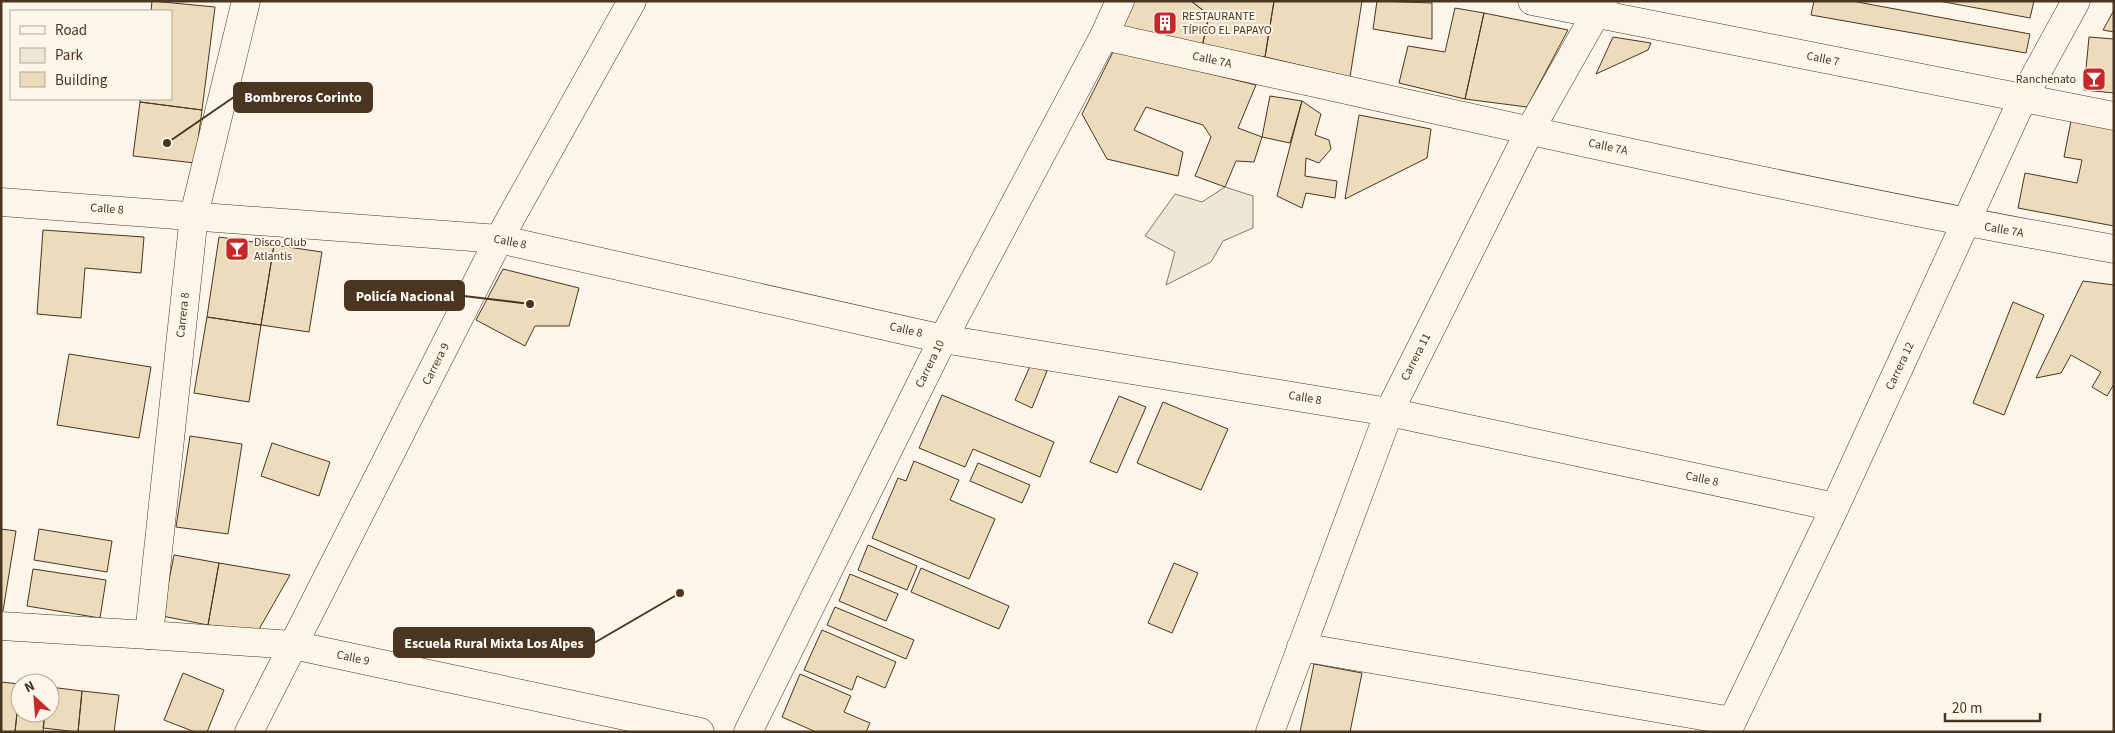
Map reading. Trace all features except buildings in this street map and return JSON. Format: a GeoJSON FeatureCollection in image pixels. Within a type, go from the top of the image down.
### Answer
{"type":"FeatureCollection","features":[{"type":"Feature","properties":{"kind":"street","name":"Carrera 8"},"geometry":{"type":"LineString","coordinates":[[149,635],[194,215],[246,1]]}},
{"type":"Feature","properties":{"kind":"street","name":"Carrera 9"},"geometry":{"type":"LineString","coordinates":[[249,732],[500,239],[632,1]]}},
{"type":"Feature","properties":{"kind":"street","name":"Carrera 10"},"geometry":{"type":"LineString","coordinates":[[748,732],[943,339],[1104,36],[1120,1]]}},
{"type":"Feature","properties":{"kind":"street","name":"Calle 7"},"geometry":{"type":"LineString","coordinates":[[1532,1],[1599,8],[2114,116]]}},
{"type":"Feature","properties":{"kind":"street","name":"Carrera 12"},"geometry":{"type":"LineString","coordinates":[[1729,727],[1835,507],[2023,98],[2076,1]]}},
{"type":"Feature","properties":{"kind":"street","name":"Carrera 11"},"geometry":{"type":"LineString","coordinates":[[1270,732],[1389,412],[1530,130],[1599,8]]}},
{"type":"Feature","properties":{"kind":"street","name":"Calle 7A"},"geometry":{"type":"LineString","coordinates":[[1104,36],[1530,130],[1966,223],[2114,249]]}},
{"type":"Feature","properties":{"kind":"street","name":"Calle 8"},"geometry":{"type":"LineString","coordinates":[[1,202],[500,239],[943,339],[1389,412],[1835,507]]}},
{"type":"Feature","properties":{"kind":"street","name":"Calle 9"},"geometry":{"type":"LineString","coordinates":[[1,626],[293,646],[700,732]]}},
{"type":"Feature","properties":{"kind":"street"},"geometry":{"type":"LineString","coordinates":[[1301,647],[1729,727]]}},
{"type":"Feature","properties":{"kind":"green space"},"geometry":{"type":"Polygon","coordinates":[[[1225,187],[1253,196],[1253,228],[1223,241],[1211,262],[1166,285],[1175,252],[1145,236],[1175,194],[1202,202],[1225,187]]]}},
{"type":"Feature","properties":{"kind":"place","name":"RESTAURANTE TÍPICO EL PAPAYO"},"geometry":{"type":"Point","coordinates":[1165,23]}},
{"type":"Feature","properties":{"kind":"place","name":"Ranchenato"},"geometry":{"type":"Point","coordinates":[2094,79]}},
{"type":"Feature","properties":{"kind":"place","name":"Bombreros Corinto"},"geometry":{"type":"Point","coordinates":[167,143]}},
{"type":"Feature","properties":{"kind":"place","name":"Disco Club Atlantis"},"geometry":{"type":"Point","coordinates":[237,249]}},
{"type":"Feature","properties":{"kind":"place","name":"Policía Nacional"},"geometry":{"type":"Point","coordinates":[530,304]}},
{"type":"Feature","properties":{"kind":"place","name":"Escuela Rural Mixta Los Alpes"},"geometry":{"type":"Point","coordinates":[680,593]}}]}
